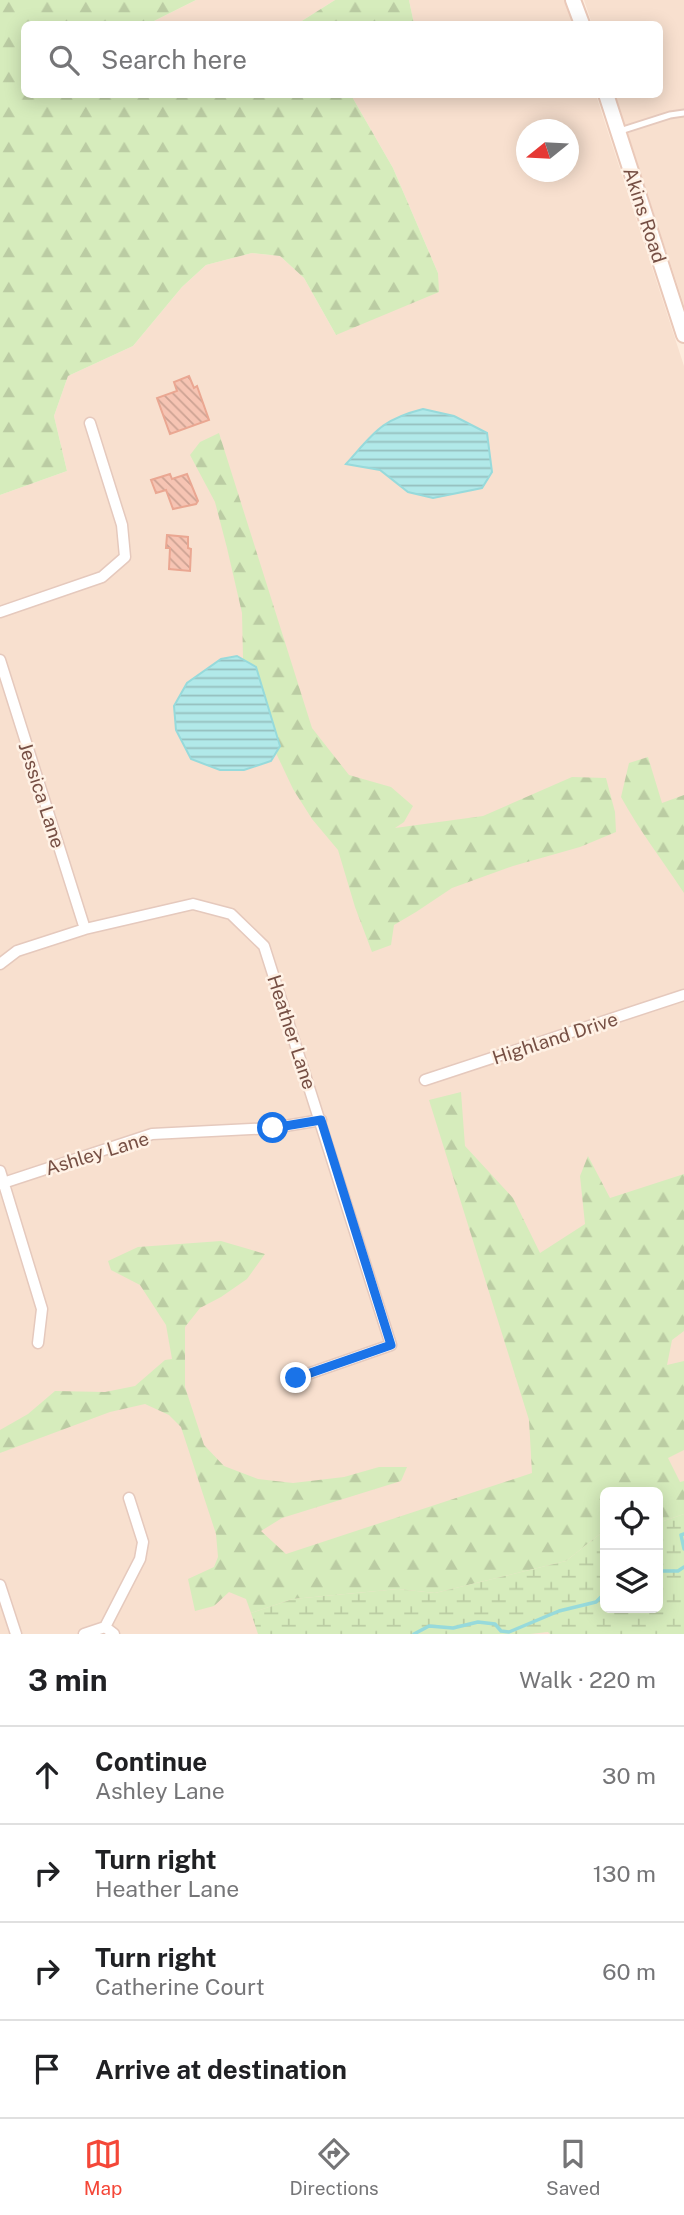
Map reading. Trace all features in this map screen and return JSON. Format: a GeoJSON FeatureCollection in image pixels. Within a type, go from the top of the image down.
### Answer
{"type":"FeatureCollection","features":[{"type":"Feature","properties":{"kind":"street"},"geometry":{"type":"LineString","coordinates":[[573,0],[581,21]]}},
{"type":"Feature","properties":{"kind":"street","name":"Akins Road"},"geometry":{"type":"LineString","coordinates":[[607,98],[679,300],[684,335]]}},
{"type":"Feature","properties":{"kind":"street"},"geometry":{"type":"LineString","coordinates":[[0,612],[102,577],[125,557],[122,525],[90,423]]}},
{"type":"Feature","properties":{"kind":"street","name":"Jessica Lane"},"geometry":{"type":"LineString","coordinates":[[0,660],[85,929]]}},
{"type":"Feature","properties":{"kind":"street","name":"Heather Lane"},"geometry":{"type":"LineString","coordinates":[[0,964],[17,951],[85,929],[193,904],[231,914],[264,946],[391,1345],[296,1378]]}},
{"type":"Feature","properties":{"kind":"street","name":"Highland Drive"},"geometry":{"type":"LineString","coordinates":[[425,1080],[684,995]]}},
{"type":"Feature","properties":{"kind":"street","name":"Ashley Lane"},"geometry":{"type":"LineString","coordinates":[[2,1183],[152,1134],[273,1128],[321,1120]]}},
{"type":"Feature","properties":{"kind":"street"},"geometry":{"type":"LineString","coordinates":[[0,1171],[42,1309],[38,1343]]}},
{"type":"Feature","properties":{"kind":"street"},"geometry":{"type":"LineString","coordinates":[[84,1634],[105,1627],[140,1559],[143,1542],[129,1499]]}},
{"type":"Feature","properties":{"kind":"street"},"geometry":{"type":"LineString","coordinates":[[0,1585],[16,1634]]}},
{"type":"Feature","properties":{"kind":"street"},"geometry":{"type":"LineString","coordinates":[[105,1627],[114,1634]]}},
{"type":"Feature","properties":{"kind":"lane"},"geometry":{"type":"LineString","coordinates":[[618,131],[684,113]]}},
{"type":"Feature","properties":{"kind":"shaded area"},"geometry":{"type":"Polygon","coordinates":[[[196,0],[335,0],[302,21],[154,21],[196,0]]]}},
{"type":"Feature","properties":{"kind":"shaded area"},"geometry":{"type":"Polygon","coordinates":[[[409,0],[565,0],[572,21],[413,21],[409,0]]]}},
{"type":"Feature","properties":{"kind":"shaded area"},"geometry":{"type":"Polygon","coordinates":[[[584,0],[684,0],[684,305],[616,98],[663,98],[663,21],[591,21],[584,0]]]}},
{"type":"Feature","properties":{"kind":"shaded area"},"geometry":{"type":"Polygon","coordinates":[[[353,98],[597,98],[684,366],[684,1634],[0,1634],[0,495],[67,471],[54,416],[68,376],[133,346],[182,287],[206,265],[252,253],[280,256],[304,278],[336,335],[438,273],[393,168],[353,98]]]}},
{"type":"Feature","properties":{"kind":"green space"},"geometry":{"type":"Polygon","coordinates":[[[0,0],[196,0],[154,21],[21,21],[21,98],[353,98],[393,168],[438,273],[439,292],[336,335],[304,278],[280,256],[252,253],[206,265],[182,287],[133,346],[68,376],[54,416],[67,471],[0,495],[0,0]]]}},
{"type":"Feature","properties":{"kind":"green space"},"geometry":{"type":"Polygon","coordinates":[[[335,0],[409,0],[413,21],[302,21],[335,0]]]}},
{"type":"Feature","properties":{"kind":"green space"},"geometry":{"type":"Polygon","coordinates":[[[219,433],[312,728],[349,775],[391,787],[413,806],[404,822],[395,828],[483,816],[572,777],[606,778],[615,812],[616,832],[580,847],[513,866],[452,888],[394,925],[391,945],[372,952],[338,850],[312,819],[293,789],[276,753],[280,746],[256,667],[243,659],[242,613],[227,548],[215,502],[190,455],[200,442],[219,433]]]}},
{"type":"Feature","properties":{"kind":"green space"},"geometry":{"type":"Polygon","coordinates":[[[648,757],[662,803],[684,795],[684,893],[621,797],[629,763],[648,757]]]}},
{"type":"Feature","properties":{"kind":"green space"},"geometry":{"type":"Polygon","coordinates":[[[461,1092],[465,1146],[513,1198],[540,1253],[585,1224],[580,1176],[588,1156],[610,1198],[684,1174],[684,1331],[672,1340],[667,1365],[684,1361],[684,1450],[668,1458],[680,1482],[684,1481],[684,1514],[663,1521],[663,1487],[600,1487],[600,1534],[566,1561],[435,1593],[398,1589],[293,1599],[251,1613],[246,1599],[229,1592],[214,1606],[195,1611],[188,1579],[214,1567],[218,1557],[216,1534],[181,1427],[169,1415],[145,1404],[110,1412],[0,1453],[0,1430],[28,1414],[55,1391],[105,1392],[135,1386],[165,1360],[172,1359],[166,1325],[140,1285],[111,1270],[108,1261],[138,1247],[221,1241],[265,1254],[247,1279],[200,1308],[185,1327],[185,1387],[204,1445],[224,1466],[258,1479],[293,1483],[344,1477],[379,1467],[407,1467],[401,1481],[282,1518],[261,1531],[286,1554],[532,1473],[529,1420],[429,1100],[461,1092]]]}},
{"type":"Feature","properties":{"kind":"green space"},"geometry":{"type":"Polygon","coordinates":[[[684,1514],[684,1634],[258,1634],[251,1613],[293,1599],[398,1589],[435,1593],[566,1561],[600,1534],[600,1613],[663,1613],[663,1521],[684,1514]]]}},
{"type":"Feature","properties":{"kind":"water"},"geometry":{"type":"Polygon","coordinates":[[[423,409],[454,416],[487,433],[492,472],[482,488],[433,498],[408,492],[380,470],[346,464],[371,436],[387,423],[423,409]]]}},
{"type":"Feature","properties":{"kind":"water"},"geometry":{"type":"Polygon","coordinates":[[[237,656],[256,667],[280,746],[271,761],[244,770],[220,770],[191,759],[176,730],[174,706],[187,683],[221,659],[237,656]]]}},
{"type":"Feature","properties":{"kind":"building"},"geometry":{"type":"Polygon","coordinates":[[[189,376],[194,388],[197,386],[209,420],[170,434],[157,398],[177,391],[174,382],[189,376]]]}},
{"type":"Feature","properties":{"kind":"building"},"geometry":{"type":"Polygon","coordinates":[[[170,474],[172,479],[187,474],[198,501],[196,504],[173,509],[166,490],[156,493],[151,480],[170,474]]]}},
{"type":"Feature","properties":{"kind":"building"},"geometry":{"type":"Polygon","coordinates":[[[167,535],[188,537],[188,548],[191,549],[190,571],[169,569],[170,548],[166,548],[167,535]]]}},
{"type":"Feature","properties":{"kind":"waterway"},"geometry":{"type":"LineString","coordinates":[[684,1534],[681,1535],[684,1549]]}},
{"type":"Feature","properties":{"kind":"waterway"},"geometry":{"type":"LineString","coordinates":[[663,1571],[678,1571],[684,1567]]}},
{"type":"Feature","properties":{"kind":"waterway"},"geometry":{"type":"LineString","coordinates":[[414,1634],[429,1626],[453,1628],[478,1622],[495,1624],[501,1631],[509,1632],[559,1611],[596,1602],[600,1598]]}},
{"type":"Feature","properties":{"kind":"route"},"geometry":{"type":"LineString","coordinates":[[273,1128],[321,1120],[391,1345],[296,1378]]}}]}
